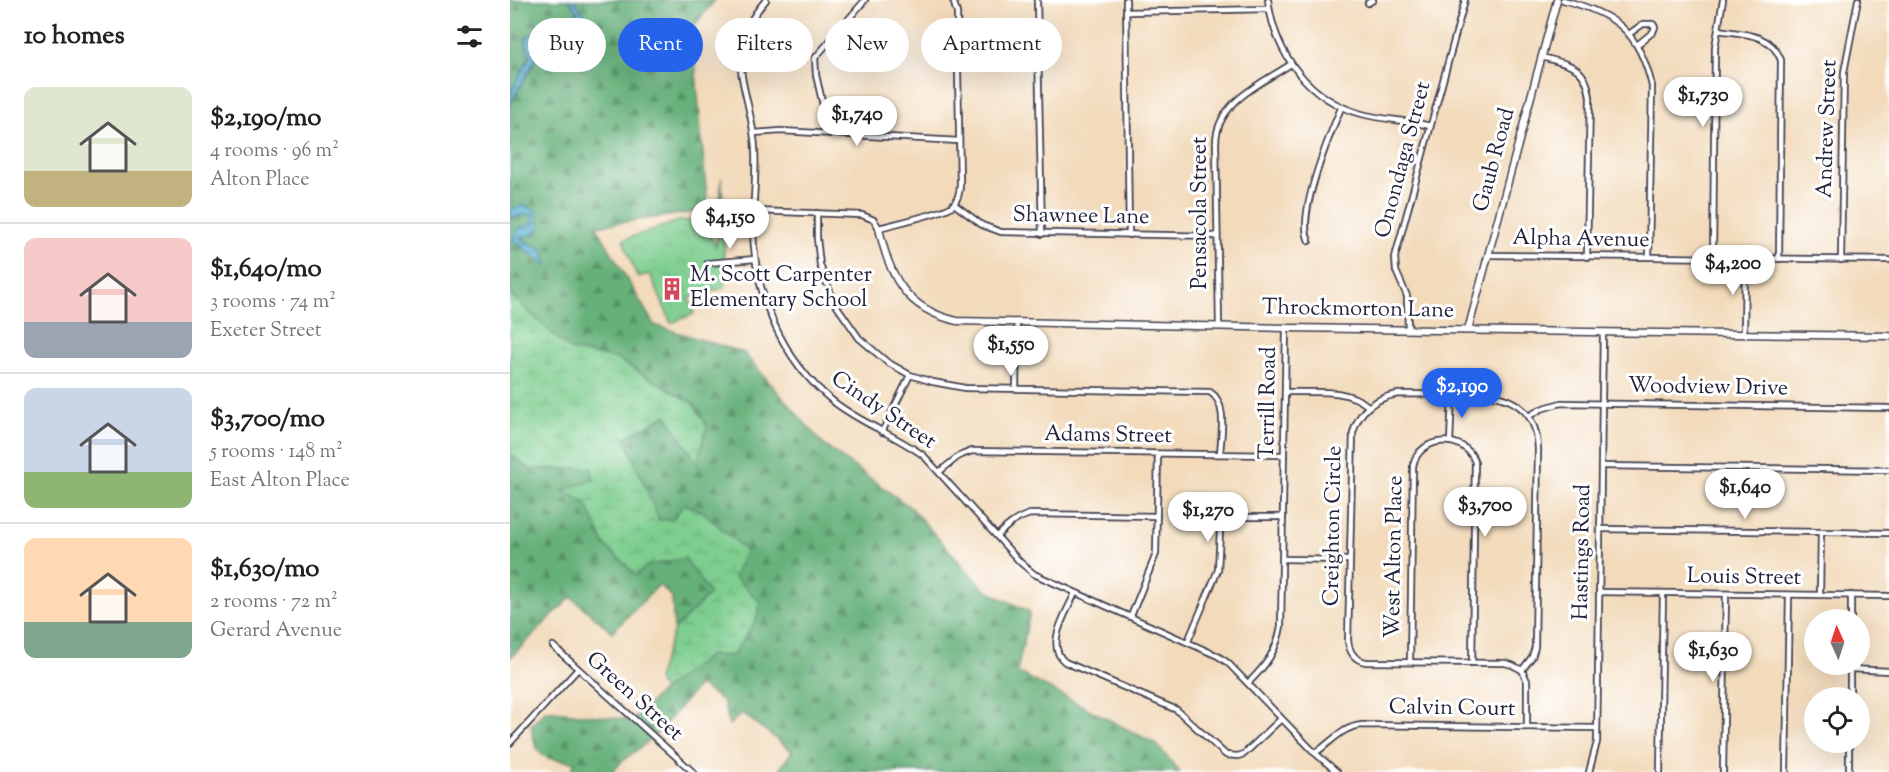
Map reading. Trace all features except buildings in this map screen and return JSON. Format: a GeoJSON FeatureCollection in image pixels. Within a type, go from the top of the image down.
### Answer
{"type":"FeatureCollection","features":[{"type":"Feature","properties":{"kind":"street","name":"Cindy Street"},"geometry":{"type":"LineString","coordinates":[[766,0],[755,13],[748,27],[741,57],[741,80],[754,133],[755,259],[760,287],[767,306],[781,338],[795,361],[813,383],[835,403],[914,449],[939,472],[1034,574],[1218,656],[1228,663],[1337,772]]}},
{"type":"Feature","properties":{"kind":"street"},"geometry":{"type":"LineString","coordinates":[[848,18],[865,0]]}},
{"type":"Feature","properties":{"kind":"street"},"geometry":{"type":"LineString","coordinates":[[753,211],[862,215],[874,220],[879,228],[938,212],[954,204],[960,192],[957,13],[953,0]]}},
{"type":"Feature","properties":{"kind":"street"},"geometry":{"type":"LineString","coordinates":[[1037,0],[1042,234]]}},
{"type":"Feature","properties":{"kind":"street"},"geometry":{"type":"LineString","coordinates":[[1126,0],[1129,235]]}},
{"type":"Feature","properties":{"kind":"street"},"geometry":{"type":"LineString","coordinates":[[1268,0],[1278,38],[1291,64],[1309,85],[1341,108],[1365,115],[1408,120],[1430,126]]}},
{"type":"Feature","properties":{"kind":"street","name":"Onondaga Street"},"geometry":{"type":"LineString","coordinates":[[1408,329],[1407,296],[1396,271],[1395,256],[1465,0]]}},
{"type":"Feature","properties":{"kind":"street","name":"Gaub Road"},"geometry":{"type":"LineString","coordinates":[[1468,330],[1557,0]]}},
{"type":"Feature","properties":{"kind":"street"},"geometry":{"type":"LineString","coordinates":[[1563,0],[1597,11],[1618,23],[1637,45],[1646,63],[1652,86],[1649,257]]}},
{"type":"Feature","properties":{"kind":"street"},"geometry":{"type":"LineString","coordinates":[[1713,258],[1715,53],[1723,0]]}},
{"type":"Feature","properties":{"kind":"street","name":"Andrew Street"},"geometry":{"type":"LineString","coordinates":[[1841,260],[1845,72],[1858,0]]}},
{"type":"Feature","properties":{"kind":"street"},"geometry":{"type":"LineString","coordinates":[[1126,12],[1269,9]]}},
{"type":"Feature","properties":{"kind":"street"},"geometry":{"type":"LineString","coordinates":[[1629,34],[1643,24],[1653,24],[1655,27],[1653,32],[1637,45]]}},
{"type":"Feature","properties":{"kind":"street"},"geometry":{"type":"LineString","coordinates":[[1718,30],[1765,40],[1773,46],[1781,60],[1779,259]]}},
{"type":"Feature","properties":{"kind":"street"},"geometry":{"type":"LineString","coordinates":[[825,44],[817,53],[814,63],[825,114],[825,133]]}},
{"type":"Feature","properties":{"kind":"street"},"geometry":{"type":"LineString","coordinates":[[1542,57],[1572,66],[1582,73],[1588,83],[1590,97],[1587,257]]}},
{"type":"Feature","properties":{"kind":"street","name":"Pensacola Street"},"geometry":{"type":"LineString","coordinates":[[1219,326],[1216,142],[1220,120],[1235,101],[1291,64]]}},
{"type":"Feature","properties":{"kind":"street"},"geometry":{"type":"LineString","coordinates":[[1310,241],[1306,233],[1306,223],[1312,194],[1324,150],[1341,108]]}},
{"type":"Feature","properties":{"kind":"street"},"geometry":{"type":"LineString","coordinates":[[754,133],[781,131],[959,141]]}},
{"type":"Feature","properties":{"kind":"street","name":"Shawnee Lane"},"geometry":{"type":"LineString","coordinates":[[954,204],[982,225],[992,230],[1010,233],[1217,236]]}},
{"type":"Feature","properties":{"kind":"street"},"geometry":{"type":"LineString","coordinates":[[817,213],[817,245],[820,265],[834,302],[859,338],[887,362],[910,375],[954,387],[1210,392],[1216,396],[1221,406],[1220,454]]}},
{"type":"Feature","properties":{"kind":"street","name":"Throckmorton Lane"},"geometry":{"type":"LineString","coordinates":[[879,228],[885,256],[894,277],[907,294],[922,307],[939,316],[957,321],[1017,324],[1889,336]]}},
{"type":"Feature","properties":{"kind":"street","name":"Alpha Avenue"},"geometry":{"type":"LineString","coordinates":[[1488,255],[1889,260]]}},
{"type":"Feature","properties":{"kind":"street"},"geometry":{"type":"LineString","coordinates":[[708,263],[755,259]]}},
{"type":"Feature","properties":{"kind":"street"},"geometry":{"type":"LineString","coordinates":[[1744,334],[1745,259]]}},
{"type":"Feature","properties":{"kind":"street"},"geometry":{"type":"LineString","coordinates":[[1016,388],[1017,324]]}},
{"type":"Feature","properties":{"kind":"street","name":"Terrill Road"},"geometry":{"type":"LineString","coordinates":[[1248,683],[1267,663],[1275,649],[1282,611],[1286,328]]}},
{"type":"Feature","properties":{"kind":"street","name":"Hastings Road"},"geometry":{"type":"LineString","coordinates":[[1589,772],[1596,750],[1597,728],[1603,332]]}},
{"type":"Feature","properties":{"kind":"street"},"geometry":{"type":"LineString","coordinates":[[882,432],[910,375]]}},
{"type":"Feature","properties":{"kind":"street"},"geometry":{"type":"LineString","coordinates":[[1286,392],[1340,393],[1354,396],[1368,406],[1383,398],[1398,394],[1490,395],[1514,402],[1529,416],[1538,441],[1535,647],[1532,657],[1522,670],[1527,681],[1527,727]]}},
{"type":"Feature","properties":{"kind":"street"},"geometry":{"type":"LineString","coordinates":[[1452,395],[1450,442],[1466,448],[1475,462],[1472,663]]}},
{"type":"Feature","properties":{"kind":"street","name":"Woodview Drive"},"geometry":{"type":"LineString","coordinates":[[1529,416],[1551,405],[1602,403],[1889,408]]}},
{"type":"Feature","properties":{"kind":"street","name":"Creighton Circle"},"geometry":{"type":"LineString","coordinates":[[1368,406],[1356,423],[1352,439],[1348,644],[1350,651],[1362,661],[1509,664],[1522,670]]}},
{"type":"Feature","properties":{"kind":"street","name":"West Alton Place"},"geometry":{"type":"LineString","coordinates":[[1410,662],[1413,466],[1416,455],[1424,447],[1450,442]]}},
{"type":"Feature","properties":{"kind":"street","name":"Adams Street"},"geometry":{"type":"LineString","coordinates":[[939,472],[959,456],[972,451],[1284,455]]}},
{"type":"Feature","properties":{"kind":"street"},"geometry":{"type":"LineString","coordinates":[[1131,616],[1156,554],[1158,454]]}},
{"type":"Feature","properties":{"kind":"street"},"geometry":{"type":"LineString","coordinates":[[1601,466],[1889,470]]}},
{"type":"Feature","properties":{"kind":"street"},"geometry":{"type":"LineString","coordinates":[[997,536],[1020,516],[1030,514],[1157,516]]}},
{"type":"Feature","properties":{"kind":"street"},"geometry":{"type":"LineString","coordinates":[[1188,642],[1218,570],[1219,537],[1223,525],[1239,517],[1283,517]]}},
{"type":"Feature","properties":{"kind":"street"},"geometry":{"type":"LineString","coordinates":[[1600,529],[1889,533]]}},
{"type":"Feature","properties":{"kind":"street"},"geometry":{"type":"LineString","coordinates":[[1820,595],[1821,532]]}},
{"type":"Feature","properties":{"kind":"street"},"geometry":{"type":"LineString","coordinates":[[1283,559],[1349,560]]}},
{"type":"Feature","properties":{"kind":"street","name":"Louis Street"},"geometry":{"type":"LineString","coordinates":[[1599,592],[1889,596]]}},
{"type":"Feature","properties":{"kind":"street"},"geometry":{"type":"LineString","coordinates":[[1075,593],[1055,642],[1057,653],[1065,662],[1177,710],[1226,755],[1244,754],[1281,718]]}},
{"type":"Feature","properties":{"kind":"street"},"geometry":{"type":"LineString","coordinates":[[1660,772],[1663,593]]}},
{"type":"Feature","properties":{"kind":"street"},"geometry":{"type":"LineString","coordinates":[[1723,772],[1726,594]]}},
{"type":"Feature","properties":{"kind":"street"},"geometry":{"type":"LineString","coordinates":[[1786,772],[1789,595]]}},
{"type":"Feature","properties":{"kind":"street"},"geometry":{"type":"LineString","coordinates":[[1851,596],[1851,609]]}},
{"type":"Feature","properties":{"kind":"street","name":"Green Street"},"geometry":{"type":"LineString","coordinates":[[553,646],[693,772]]}},
{"type":"Feature","properties":{"kind":"street"},"geometry":{"type":"LineString","coordinates":[[510,743],[578,669]]}},
{"type":"Feature","properties":{"kind":"street"},"geometry":{"type":"LineString","coordinates":[[1870,669],[1889,671]]}},
{"type":"Feature","properties":{"kind":"street","name":"Calvin Court"},"geometry":{"type":"LineString","coordinates":[[1316,753],[1344,730],[1356,725],[1597,728]]}},
{"type":"Feature","properties":{"kind":"street"},"geometry":{"type":"LineString","coordinates":[[1848,772],[1849,753]]}},
{"type":"Feature","properties":{"kind":"green space"},"geometry":{"type":"Polygon","coordinates":[[[510,0],[569,0],[578,13],[567,18],[528,18],[528,37],[525,38],[528,60],[510,94],[510,0]]]}},
{"type":"Feature","properties":{"kind":"green space"},"geometry":{"type":"Polygon","coordinates":[[[574,0],[715,0],[700,18],[618,18],[618,72],[696,72],[708,210],[596,226],[654,325],[744,353],[824,445],[910,507],[985,590],[1030,612],[1017,672],[1156,744],[1180,772],[783,772],[780,769],[792,751],[742,713],[729,725],[723,701],[699,685],[653,738],[621,762],[613,772],[571,772],[575,762],[548,758],[539,751],[535,745],[531,725],[546,710],[632,720],[663,690],[757,619],[672,521],[659,520],[625,438],[666,415],[697,462],[707,426],[694,404],[617,359],[570,350],[510,294],[510,218],[532,214],[533,225],[519,239],[539,230],[536,210],[510,210],[510,104],[528,72],[606,72],[606,18],[581,18],[585,16],[574,0]]]}},
{"type":"Feature","properties":{"kind":"green space"},"geometry":{"type":"Polygon","coordinates":[[[722,177],[725,288],[689,298],[694,314],[671,323],[650,274],[637,277],[623,240],[679,221],[701,220],[716,246],[722,177]]]}},
{"type":"Feature","properties":{"kind":"green space"},"geometry":{"type":"Polygon","coordinates":[[[510,294],[570,350],[617,359],[694,404],[707,426],[697,463],[666,415],[625,438],[659,520],[672,520],[684,504],[702,511],[746,551],[734,576],[760,602],[757,619],[732,656],[710,655],[663,690],[657,679],[674,630],[710,594],[685,558],[647,566],[636,575],[604,544],[586,503],[563,490],[594,480],[591,468],[530,469],[510,454],[510,294]]]}},
{"type":"Feature","properties":{"kind":"green space"},"geometry":{"type":"Polygon","coordinates":[[[510,454],[530,469],[592,468],[594,480],[564,490],[586,503],[604,544],[647,566],[685,557],[710,594],[674,630],[672,597],[659,585],[612,632],[571,597],[510,658],[510,454]]]}},
{"type":"Feature","properties":{"kind":"water"},"geometry":{"type":"Polygon","coordinates":[[[569,0],[574,0],[585,16],[567,18],[578,13],[569,0]]]}},
{"type":"Feature","properties":{"kind":"water"},"geometry":{"type":"Polygon","coordinates":[[[528,60],[528,72],[510,104],[510,94],[528,60]]]}},
{"type":"Feature","properties":{"kind":"water"},"geometry":{"type":"Polygon","coordinates":[[[522,205],[536,210],[540,230],[520,239],[543,249],[547,266],[513,240],[519,228],[533,224],[532,214],[510,218],[510,210],[522,205]]]}},
{"type":"Feature","properties":{"kind":"place","name":"M. Scott Carpenter Elementary School"},"geometry":{"type":"Point","coordinates":[672,289]}}]}
